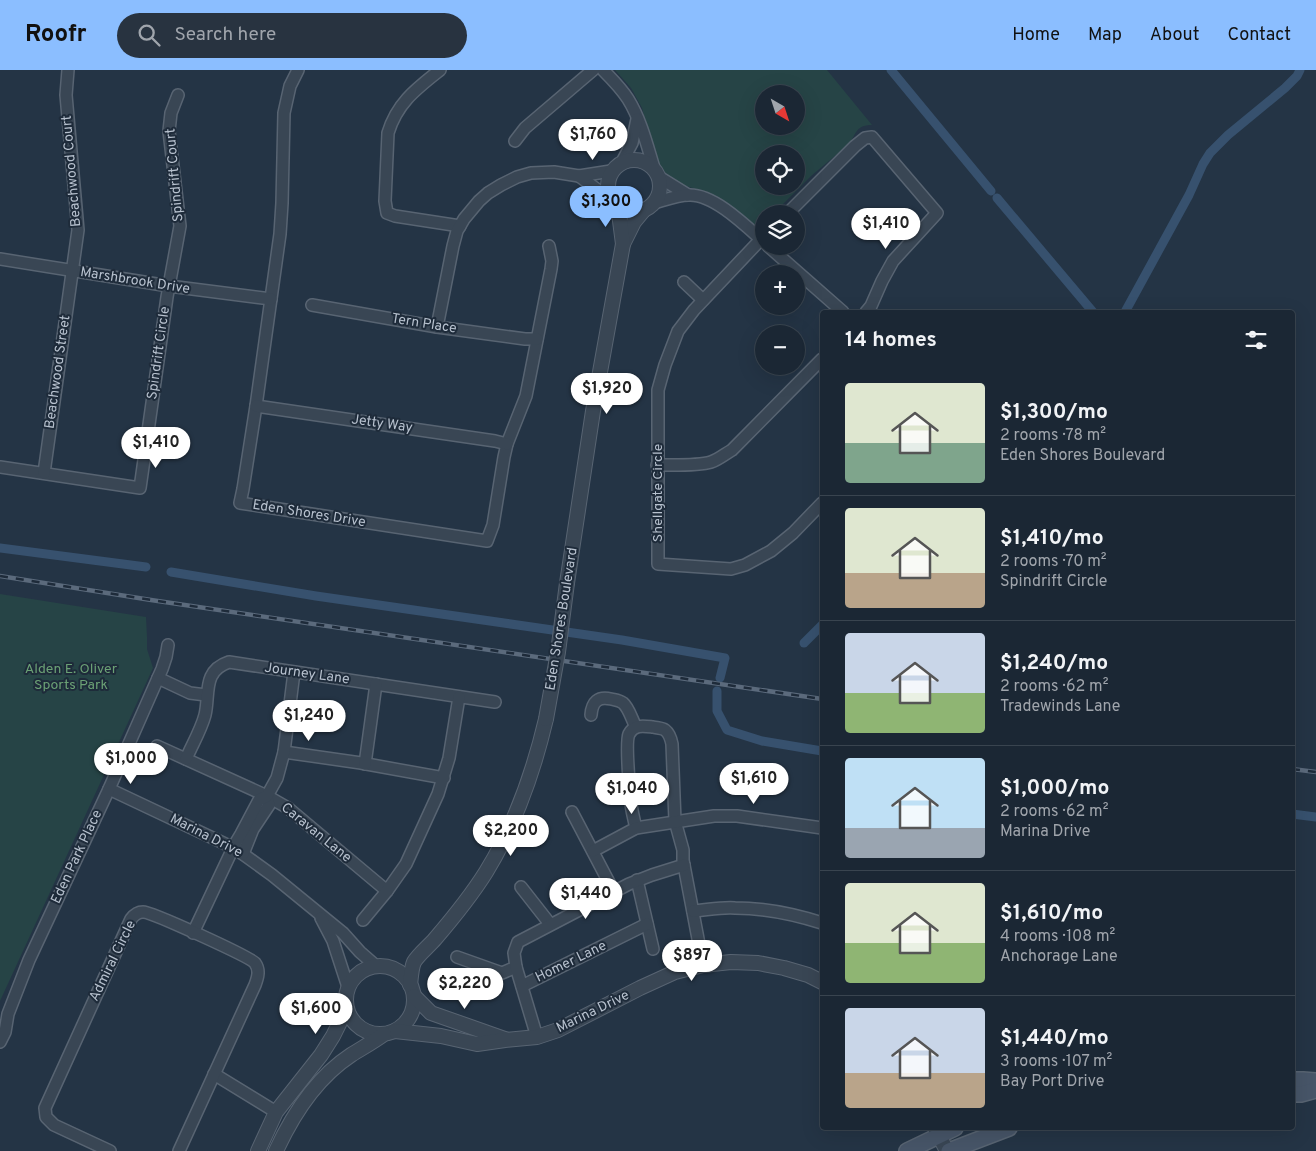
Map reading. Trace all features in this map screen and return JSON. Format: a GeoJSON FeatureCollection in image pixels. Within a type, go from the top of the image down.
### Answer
{"type":"FeatureCollection","features":[{"type":"Feature","properties":{"kind":"main road"},"geometry":{"type":"LineString","coordinates":[[1295,1080],[1316,1081]]}},
{"type":"Feature","properties":{"kind":"main road"},"geometry":{"type":"LineString","coordinates":[[1295,1094],[1316,1090]]}},
{"type":"Feature","properties":{"kind":"main road"},"geometry":{"type":"LineString","coordinates":[[908,1151],[945,1130]]}},
{"type":"Feature","properties":{"kind":"main road"},"geometry":{"type":"LineString","coordinates":[[951,1150],[1004,1130]]}},
{"type":"Feature","properties":{"kind":"street","name":"Beachwood Court"},"geometry":{"type":"LineString","coordinates":[[68,70],[66,95],[78,230],[72,271]]}},
{"type":"Feature","properties":{"kind":"street","name":"Eden Shores Drive"},"geometry":{"type":"LineString","coordinates":[[298,70],[290,86],[284,113],[280,234],[256,406],[240,503],[487,541],[493,525],[507,444],[526,396],[551,269],[552,261],[549,246]]}},
{"type":"Feature","properties":{"kind":"street"},"geometry":{"type":"LineString","coordinates":[[440,70],[411,94],[395,113],[388,133],[385,201],[387,212],[395,216],[460,226]]}},
{"type":"Feature","properties":{"kind":"street"},"geometry":{"type":"LineString","coordinates":[[515,141],[525,128],[593,70]]}},
{"type":"Feature","properties":{"kind":"street"},"geometry":{"type":"LineString","coordinates":[[603,70],[629,100],[638,117],[660,186],[659,195],[649,206]]}},
{"type":"Feature","properties":{"kind":"street","name":"Spindrift Court"},"geometry":{"type":"LineString","coordinates":[[169,286],[180,226],[169,131],[171,113],[178,95]]}},
{"type":"Feature","properties":{"kind":"street"},"geometry":{"type":"LineString","coordinates":[[622,162],[632,143],[638,117]]}},
{"type":"Feature","properties":{"kind":"street"},"geometry":{"type":"LineString","coordinates":[[796,205],[855,146],[865,138],[872,137],[937,213],[893,261],[868,310]]}},
{"type":"Feature","properties":{"kind":"street"},"geometry":{"type":"LineString","coordinates":[[614,203],[607,186],[609,176],[616,166],[631,159],[647,163],[656,172],[688,195]]}},
{"type":"Feature","properties":{"kind":"street"},"geometry":{"type":"LineString","coordinates":[[437,327],[453,246],[460,226],[470,211],[488,193],[501,184],[531,173],[554,172],[579,176],[612,171]]}},
{"type":"Feature","properties":{"kind":"street"},"geometry":{"type":"LineString","coordinates":[[579,176],[614,203],[630,212],[637,212],[649,206],[688,195],[696,196],[710,200],[725,209],[755,234]]}},
{"type":"Feature","properties":{"kind":"street","name":"Eden Shores Boulevard"},"geometry":{"type":"LineString","coordinates":[[415,961],[463,906],[507,834],[531,777],[546,720],[558,652],[593,411],[622,244],[620,220],[614,203]]}},
{"type":"Feature","properties":{"kind":"street","name":"Eden Shores Boulevard"},"geometry":{"type":"LineString","coordinates":[[622,244],[634,222],[649,206]]}},
{"type":"Feature","properties":{"kind":"street","name":"Shellgate Circle"},"geometry":{"type":"LineString","coordinates":[[755,250],[703,300],[678,330],[665,365],[658,390],[658,564],[731,569],[745,565],[771,551],[793,533],[820,505]]}},
{"type":"Feature","properties":{"kind":"street"},"geometry":{"type":"LineString","coordinates":[[780,255],[841,310]]}},
{"type":"Feature","properties":{"kind":"street","name":"Marshbrook Drive"},"geometry":{"type":"LineString","coordinates":[[0,259],[169,286],[271,299]]}},
{"type":"Feature","properties":{"kind":"street","name":"Beachwood Street"},"geometry":{"type":"LineString","coordinates":[[44,473],[72,271]]}},
{"type":"Feature","properties":{"kind":"street"},"geometry":{"type":"LineString","coordinates":[[684,282],[703,300]]}},
{"type":"Feature","properties":{"kind":"street","name":"Spindrift Circle"},"geometry":{"type":"LineString","coordinates":[[0,467],[140,488],[169,286]]}},
{"type":"Feature","properties":{"kind":"street","name":"Tern Place"},"geometry":{"type":"LineString","coordinates":[[312,305],[437,327],[537,339]]}},
{"type":"Feature","properties":{"kind":"street"},"geometry":{"type":"LineString","coordinates":[[658,465],[710,463],[732,450],[820,361]]}},
{"type":"Feature","properties":{"kind":"street","name":"Jetty Way"},"geometry":{"type":"LineString","coordinates":[[256,406],[485,439],[507,444]]}},
{"type":"Feature","properties":{"kind":"street","name":"Eden Park Place"},"geometry":{"type":"LineString","coordinates":[[0,1042],[5,1032],[4,1018],[158,678],[166,657],[168,645]]}},
{"type":"Feature","properties":{"kind":"street","name":"Journey Lane"},"geometry":{"type":"LineString","coordinates":[[186,759],[205,716],[206,695],[213,671],[220,665],[228,662],[494,702]]}},
{"type":"Feature","properties":{"kind":"street"},"geometry":{"type":"LineString","coordinates":[[193,933],[238,851],[269,805],[268,796],[277,778],[284,752],[294,672]]}},
{"type":"Feature","properties":{"kind":"street"},"geometry":{"type":"LineString","coordinates":[[158,678],[190,693],[206,695]]}},
{"type":"Feature","properties":{"kind":"street"},"geometry":{"type":"LineString","coordinates":[[365,764],[376,684]]}},
{"type":"Feature","properties":{"kind":"street"},"geometry":{"type":"LineString","coordinates":[[363,920],[406,864],[438,794],[449,758],[459,697]]}},
{"type":"Feature","properties":{"kind":"street"},"geometry":{"type":"LineString","coordinates":[[591,715],[592,707],[599,699],[619,701],[625,706],[636,727]]}},
{"type":"Feature","properties":{"kind":"street"},"geometry":{"type":"LineString","coordinates":[[636,828],[631,805],[628,739],[630,732],[636,727],[643,726],[665,730],[671,738],[675,821],[683,850],[684,865],[703,965]]}},
{"type":"Feature","properties":{"kind":"street","name":"Caravan Lane"},"geometry":{"type":"LineString","coordinates":[[157,746],[268,796],[288,808],[387,891]]}},
{"type":"Feature","properties":{"kind":"street"},"geometry":{"type":"LineString","coordinates":[[284,752],[444,778]]}},
{"type":"Feature","properties":{"kind":"street","name":"Marina Drive"},"geometry":{"type":"LineString","coordinates":[[109,789],[238,851],[272,875],[343,933],[360,952],[382,967]]}},
{"type":"Feature","properties":{"kind":"street"},"geometry":{"type":"LineString","coordinates":[[572,812],[614,892]]}},
{"type":"Feature","properties":{"kind":"street"},"geometry":{"type":"LineString","coordinates":[[593,852],[636,828],[714,816],[737,816],[820,828]]}},
{"type":"Feature","properties":{"kind":"street"},"geometry":{"type":"LineString","coordinates":[[537,1037],[516,968],[514,953],[518,942],[637,880],[684,865]]}},
{"type":"Feature","properties":{"kind":"street"},"geometry":{"type":"LineString","coordinates":[[637,880],[653,950]]}},
{"type":"Feature","properties":{"kind":"street"},"geometry":{"type":"LineString","coordinates":[[522,887],[550,924]]}},
{"type":"Feature","properties":{"kind":"street"},"geometry":{"type":"LineString","coordinates":[[693,911],[734,908],[766,910],[800,916],[820,922]]}},
{"type":"Feature","properties":{"kind":"street","name":"Admiral Circle"},"geometry":{"type":"LineString","coordinates":[[110,1151],[54,1125],[45,1115],[45,1105],[121,940],[134,916],[140,912],[147,913],[240,953],[254,962],[258,970],[255,985],[179,1151]]}},
{"type":"Feature","properties":{"kind":"street","name":"Marina Drive"},"geometry":{"type":"LineString","coordinates":[[319,914],[333,941],[348,987]]}},
{"type":"Feature","properties":{"kind":"street","name":"Homer Lane"},"geometry":{"type":"LineString","coordinates":[[522,986],[647,924]]}},
{"type":"Feature","properties":{"kind":"street"},"geometry":{"type":"LineString","coordinates":[[457,957],[502,973],[516,968]]}},
{"type":"Feature","properties":{"kind":"street"},"geometry":{"type":"LineString","coordinates":[[276,1151],[292,1120],[320,1081],[351,1055],[371,1044],[404,1025],[414,1007],[412,990],[415,961],[370,968],[359,973],[348,987],[346,1005],[352,1021],[361,1029],[372,1034],[390,1033]]}},
{"type":"Feature","properties":{"kind":"street","name":"Marina Drive"},"geometry":{"type":"LineString","coordinates":[[390,1033],[441,1036],[477,1044],[537,1037],[558,1030],[675,972],[703,965],[731,962],[758,963],[784,968],[808,975],[820,981]]}},
{"type":"Feature","properties":{"kind":"street"},"geometry":{"type":"LineString","coordinates":[[382,967],[403,975],[412,990]]}},
{"type":"Feature","properties":{"kind":"street","name":"Marina Drive"},"geometry":{"type":"LineString","coordinates":[[412,990],[430,1013],[505,1040]]}},
{"type":"Feature","properties":{"kind":"street"},"geometry":{"type":"LineString","coordinates":[[258,1151],[276,1112],[321,1055],[336,1029],[346,1005]]}},
{"type":"Feature","properties":{"kind":"street"},"geometry":{"type":"LineString","coordinates":[[214,1074],[292,1120]]}},
{"type":"Feature","properties":{"kind":"street"},"geometry":{"type":"LineString","coordinates":[[945,1130],[951,1150]]}},
{"type":"Feature","properties":{"kind":"green space"},"geometry":{"type":"Polygon","coordinates":[[[615,70],[827,70],[872,125],[859,128],[848,145],[805,182],[805,145],[755,145],[755,195],[792,195],[782,205],[755,205],[755,225],[727,203],[700,190],[685,186],[662,170],[655,160],[642,108],[631,88],[615,70]]]}},
{"type":"Feature","properties":{"kind":"green space","name":"Alden E. Oliver Sports Park"},"geometry":{"type":"Polygon","coordinates":[[[0,594],[146,617],[147,649],[153,668],[0,1001],[0,594]]]}},
{"type":"Feature","properties":{"kind":"waterway"},"geometry":{"type":"LineString","coordinates":[[891,70],[991,191]]}},
{"type":"Feature","properties":{"kind":"waterway"},"geometry":{"type":"LineString","coordinates":[[1126,310],[1210,153],[1228,135],[1285,88],[1297,76],[1300,70]]}},
{"type":"Feature","properties":{"kind":"waterway"},"geometry":{"type":"LineString","coordinates":[[997,198],[1091,310]]}},
{"type":"Feature","properties":{"kind":"waterway"},"geometry":{"type":"LineString","coordinates":[[0,548],[146,567]]}},
{"type":"Feature","properties":{"kind":"waterway"},"geometry":{"type":"LineString","coordinates":[[171,572],[316,596],[622,640],[725,658],[720,678]]}},
{"type":"Feature","properties":{"kind":"waterway"},"geometry":{"type":"LineString","coordinates":[[804,643],[820,627]]}},
{"type":"Feature","properties":{"kind":"waterway"},"geometry":{"type":"LineString","coordinates":[[717,691],[717,711],[727,730],[762,741],[820,751]]}},
{"type":"Feature","properties":{"kind":"waterway"},"geometry":{"type":"LineString","coordinates":[[1295,814],[1316,817]]}},
{"type":"Feature","properties":{"kind":"railway"},"geometry":{"type":"LineString","coordinates":[[0,576],[820,699]]}},
{"type":"Feature","properties":{"kind":"railway"},"geometry":{"type":"LineString","coordinates":[[1295,769],[1316,772]]}}]}
